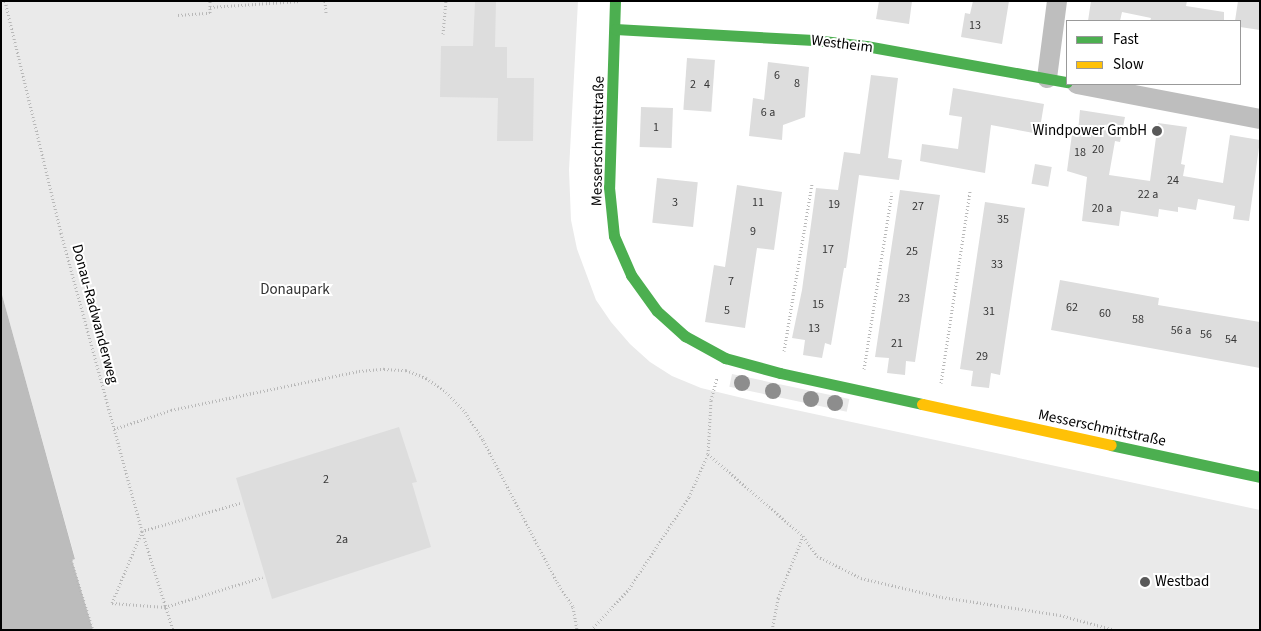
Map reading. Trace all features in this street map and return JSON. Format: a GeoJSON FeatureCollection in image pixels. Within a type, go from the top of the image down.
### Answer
{"type":"FeatureCollection","features":[{"type":"Feature","properties":{"kind":"street","name":"Messerschmittstraße"},"geometry":{"type":"LineString","coordinates":[[615,1],[609,187],[614,236],[631,276],[657,311],[685,336],[725,358],[780,373],[1260,477]]}},
{"type":"Feature","properties":{"kind":"street"},"geometry":{"type":"LineString","coordinates":[[1047,78],[1057,1]]}},
{"type":"Feature","properties":{"kind":"street","name":"Westheim"},"geometry":{"type":"LineString","coordinates":[[615,29],[814,40],[866,46],[1066,82]]}},
{"type":"Feature","properties":{"kind":"street"},"geometry":{"type":"LineString","coordinates":[[1082,85],[1260,119]]}},
{"type":"Feature","properties":{"kind":"path","name":"Donau-Radwanderweg"},"geometry":{"type":"LineString","coordinates":[[5,1],[61,233],[142,531],[173,630]]}},
{"type":"Feature","properties":{"kind":"path"},"geometry":{"type":"LineString","coordinates":[[178,15],[210,13],[210,1]]}},
{"type":"Feature","properties":{"kind":"path"},"geometry":{"type":"LineString","coordinates":[[210,7],[301,1]]}},
{"type":"Feature","properties":{"kind":"path"},"geometry":{"type":"LineString","coordinates":[[325,1],[326,12]]}},
{"type":"Feature","properties":{"kind":"path"},"geometry":{"type":"LineString","coordinates":[[443,34],[446,1]]}},
{"type":"Feature","properties":{"kind":"path"},"geometry":{"type":"LineString","coordinates":[[780,373],[812,183]]}},
{"type":"Feature","properties":{"kind":"path"},"geometry":{"type":"LineString","coordinates":[[937,406],[970,191]]}},
{"type":"Feature","properties":{"kind":"path"},"geometry":{"type":"LineString","coordinates":[[861,390],[892,192]]}},
{"type":"Feature","properties":{"kind":"path"},"geometry":{"type":"LineString","coordinates":[[591,630],[629,589],[689,497],[708,454],[711,400],[725,358]]}},
{"type":"Feature","properties":{"kind":"path"},"geometry":{"type":"LineString","coordinates":[[114,429],[172,410],[359,372],[384,369],[406,370],[426,378],[446,392],[465,412],[484,440],[557,582],[573,607],[578,630]]}},
{"type":"Feature","properties":{"kind":"path"},"geometry":{"type":"LineString","coordinates":[[708,454],[803,536],[817,556],[861,578],[942,597],[1060,615],[1115,630]]}},
{"type":"Feature","properties":{"kind":"path"},"geometry":{"type":"LineString","coordinates":[[240,502],[142,531],[112,603],[165,607],[263,577]]}},
{"type":"Feature","properties":{"kind":"path"},"geometry":{"type":"LineString","coordinates":[[772,630],[778,598],[803,536]]}},
{"type":"Feature","properties":{"kind":"path"},"geometry":{"type":"LineString","coordinates":[[71,560],[93,630]]}},
{"type":"Feature","properties":{"kind":"green space","name":"Donaupark"},"geometry":{"type":"Polygon","coordinates":[[[1,1],[578,1],[569,170],[571,220],[577,249],[596,300],[611,322],[630,344],[650,362],[672,376],[701,388],[1260,510],[1260,630],[93,630],[71,560],[75,558],[1,291],[1,1]]]}},
{"type":"Feature","properties":{"kind":"green space"},"geometry":{"type":"Polygon","coordinates":[[[732,374],[849,399],[847,412],[729,387],[732,374]]]}},
{"type":"Feature","properties":{"kind":"shaded area"},"geometry":{"type":"Polygon","coordinates":[[[1,291],[75,559],[72,560],[93,630],[1,630],[1,291]]]}},
{"type":"Feature","properties":{"kind":"building"},"geometry":{"type":"Polygon","coordinates":[[[475,1],[496,1],[495,47],[507,47],[507,78],[534,78],[533,141],[497,141],[498,98],[440,97],[441,46],[473,46],[475,1]]]}},
{"type":"Feature","properties":{"kind":"building"},"geometry":{"type":"Polygon","coordinates":[[[879,1],[912,1],[909,24],[876,19],[879,1]]]}},
{"type":"Feature","properties":{"kind":"building"},"geometry":{"type":"Polygon","coordinates":[[[973,1],[1009,1],[1002,44],[961,37],[965,13],[970,14],[973,1]]]}},
{"type":"Feature","properties":{"kind":"building"},"geometry":{"type":"Polygon","coordinates":[[[1091,1],[1187,1],[1186,6],[1224,12],[1224,20],[1150,20],[1151,18],[1122,12],[1120,20],[1088,20],[1091,1]]]}},
{"type":"Feature","properties":{"kind":"building"},"geometry":{"type":"Polygon","coordinates":[[[1238,1],[1260,1],[1260,30],[1241,27],[1241,20],[1235,20],[1238,1]]]}},
{"type":"Feature","properties":{"kind":"building"},"geometry":{"type":"Polygon","coordinates":[[[687,58],[715,60],[711,112],[683,110],[687,58]]]}},
{"type":"Feature","properties":{"kind":"building"},"geometry":{"type":"Polygon","coordinates":[[[768,62],[809,67],[805,117],[783,125],[782,140],[749,136],[753,98],[764,100],[768,62]]]}},
{"type":"Feature","properties":{"kind":"building"},"geometry":{"type":"Polygon","coordinates":[[[871,75],[898,78],[888,158],[902,160],[899,180],[859,175],[846,268],[844,268],[831,345],[825,343],[822,358],[803,355],[805,340],[792,338],[802,290],[816,188],[838,190],[844,152],[860,154],[871,75]]]}},
{"type":"Feature","properties":{"kind":"building"},"geometry":{"type":"Polygon","coordinates":[[[953,88],[1044,104],[1039,134],[991,125],[985,173],[920,161],[922,144],[958,149],[962,117],[949,115],[953,88]]]}},
{"type":"Feature","properties":{"kind":"building"},"geometry":{"type":"Polygon","coordinates":[[[641,107],[673,108],[672,148],[640,147],[641,107]]]}},
{"type":"Feature","properties":{"kind":"building"},"geometry":{"type":"Polygon","coordinates":[[[1080,110],[1125,117],[1120,142],[1115,141],[1109,175],[1150,181],[1158,123],[1187,127],[1181,164],[1185,165],[1183,176],[1223,183],[1230,135],[1260,140],[1249,221],[1233,219],[1235,206],[1198,199],[1196,210],[1178,207],[1178,212],[1159,209],[1158,217],[1121,211],[1119,226],[1082,221],[1087,177],[1067,171],[1072,134],[1078,132],[1080,110]]]}},
{"type":"Feature","properties":{"kind":"building"},"geometry":{"type":"Polygon","coordinates":[[[1035,164],[1052,167],[1048,187],[1032,184],[1035,164]]]}},
{"type":"Feature","properties":{"kind":"building"},"geometry":{"type":"Polygon","coordinates":[[[657,178],[698,182],[693,227],[652,223],[657,178]]]}},
{"type":"Feature","properties":{"kind":"building"},"geometry":{"type":"Polygon","coordinates":[[[737,185],[782,192],[774,250],[757,248],[745,328],[705,322],[714,265],[725,267],[737,185]]]}},
{"type":"Feature","properties":{"kind":"building"},"geometry":{"type":"Polygon","coordinates":[[[900,190],[940,195],[915,362],[906,361],[905,375],[887,373],[889,358],[875,357],[900,190]]]}},
{"type":"Feature","properties":{"kind":"building"},"geometry":{"type":"Polygon","coordinates":[[[985,202],[1025,208],[1000,375],[991,373],[989,388],[971,386],[973,371],[960,369],[985,202]]]}},
{"type":"Feature","properties":{"kind":"building"},"geometry":{"type":"Polygon","coordinates":[[[1060,280],[1159,298],[1158,305],[1260,322],[1260,368],[1051,330],[1060,280]]]}},
{"type":"Feature","properties":{"kind":"building"},"geometry":{"type":"Polygon","coordinates":[[[399,427],[417,482],[412,483],[431,547],[272,599],[236,478],[399,427]]]}},
{"type":"Feature","properties":{"kind":"traffic: fast"},"geometry":{"type":"LineString","coordinates":[[615,1],[609,187],[614,236],[631,275],[657,311],[685,336],[725,358],[780,373],[922,404]]}},
{"type":"Feature","properties":{"kind":"traffic: fast"},"geometry":{"type":"LineString","coordinates":[[615,29],[814,40],[866,46],[1066,82]]}},
{"type":"Feature","properties":{"kind":"traffic: fast"},"geometry":{"type":"LineString","coordinates":[[1111,445],[1260,477]]}},
{"type":"Feature","properties":{"kind":"traffic: slow"},"geometry":{"type":"LineString","coordinates":[[922,404],[1111,445]]}},
{"type":"Feature","properties":{"kind":"place","name":"Windpower GmbH"},"geometry":{"type":"Point","coordinates":[1157,131]}},
{"type":"Feature","properties":{"kind":"place","name":"Westbad"},"geometry":{"type":"Point","coordinates":[1145,582]}}]}
